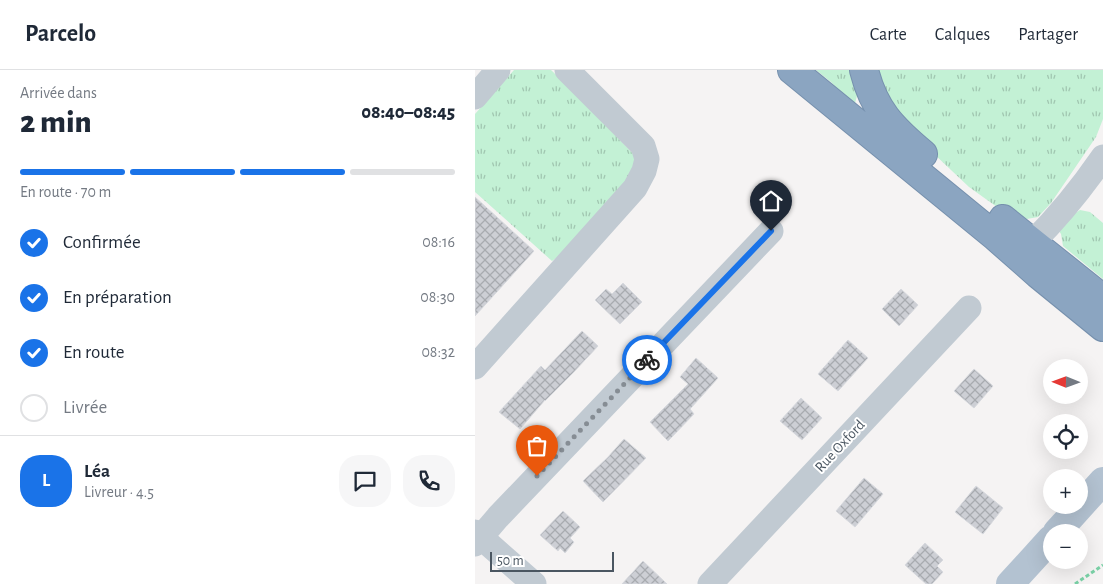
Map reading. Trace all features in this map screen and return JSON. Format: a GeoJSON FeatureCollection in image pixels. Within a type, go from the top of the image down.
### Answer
{"type":"FeatureCollection","features":[{"type":"Feature","properties":{"kind":"highway"},"geometry":{"type":"LineString","coordinates":[[792,70],[1103,327]]}},
{"type":"Feature","properties":{"kind":"highway"},"geometry":{"type":"LineString","coordinates":[[864,70],[877,105],[896,131],[1103,299]]}},
{"type":"Feature","properties":{"kind":"main road"},"geometry":{"type":"LineString","coordinates":[[1064,524],[1103,481]]}},
{"type":"Feature","properties":{"kind":"main road"},"geometry":{"type":"LineString","coordinates":[[1010,584],[1043,548]]}},
{"type":"Feature","properties":{"kind":"street"},"geometry":{"type":"LineString","coordinates":[[475,97],[498,70]]}},
{"type":"Feature","properties":{"kind":"street"},"geometry":{"type":"LineString","coordinates":[[475,367],[635,188],[644,171],[647,158],[643,146],[567,70]]}},
{"type":"Feature","properties":{"kind":"street"},"geometry":{"type":"LineString","coordinates":[[1033,243],[1064,210],[1095,187],[1103,158]]}},
{"type":"Feature","properties":{"kind":"street"},"geometry":{"type":"LineString","coordinates":[[534,584],[477,537],[771,231]]}},
{"type":"Feature","properties":{"kind":"street","name":"Rue Oxford"},"geometry":{"type":"LineString","coordinates":[[710,584],[969,308]]}},
{"type":"Feature","properties":{"kind":"path"},"geometry":{"type":"LineString","coordinates":[[1075,584],[1103,565]]}},
{"type":"Feature","properties":{"kind":"green space"},"geometry":{"type":"Polygon","coordinates":[[[514,70],[551,70],[640,161],[628,180],[563,253],[552,261],[475,192],[475,114],[514,70]]]}},
{"type":"Feature","properties":{"kind":"green space"},"geometry":{"type":"Polygon","coordinates":[[[816,70],[849,70],[858,92],[854,107],[831,82],[816,70]]]}},
{"type":"Feature","properties":{"kind":"green space"},"geometry":{"type":"Polygon","coordinates":[[[870,70],[1103,70],[1103,119],[1096,137],[1051,203],[1038,217],[1027,219],[1011,217],[969,187],[897,119],[870,70]]]}},
{"type":"Feature","properties":{"kind":"green space"},"geometry":{"type":"Polygon","coordinates":[[[1080,210],[1090,212],[1103,223],[1103,279],[1063,246],[1059,231],[1080,210]]]}},
{"type":"Feature","properties":{"kind":"building"},"geometry":{"type":"Polygon","coordinates":[[[475,197],[534,251],[475,316],[475,197]]]}},
{"type":"Feature","properties":{"kind":"building"},"geometry":{"type":"Polygon","coordinates":[[[623,283],[642,302],[620,324],[595,300],[606,289],[612,294],[623,283]]]}},
{"type":"Feature","properties":{"kind":"building"},"geometry":{"type":"Polygon","coordinates":[[[901,289],[918,305],[899,326],[882,309],[901,289]]]}},
{"type":"Feature","properties":{"kind":"building"},"geometry":{"type":"Polygon","coordinates":[[[582,331],[598,346],[545,400],[520,429],[499,412],[541,366],[545,370],[582,331]]]}},
{"type":"Feature","properties":{"kind":"building"},"geometry":{"type":"Polygon","coordinates":[[[848,340],[868,358],[838,391],[818,374],[848,340]]]}},
{"type":"Feature","properties":{"kind":"building"},"geometry":{"type":"Polygon","coordinates":[[[696,358],[718,378],[690,409],[694,414],[668,441],[650,422],[688,384],[680,377],[696,358]]]}},
{"type":"Feature","properties":{"kind":"building"},"geometry":{"type":"Polygon","coordinates":[[[974,369],[993,386],[974,408],[954,391],[974,369]]]}},
{"type":"Feature","properties":{"kind":"building"},"geometry":{"type":"Polygon","coordinates":[[[801,398],[822,418],[802,440],[780,421],[801,398]]]}},
{"type":"Feature","properties":{"kind":"building"},"geometry":{"type":"Polygon","coordinates":[[[624,439],[646,458],[603,502],[583,481],[624,439]]]}},
{"type":"Feature","properties":{"kind":"building"},"geometry":{"type":"Polygon","coordinates":[[[864,478],[883,494],[855,527],[836,511],[864,478]]]}},
{"type":"Feature","properties":{"kind":"building"},"geometry":{"type":"Polygon","coordinates":[[[976,486],[1003,508],[983,534],[955,512],[976,486]]]}},
{"type":"Feature","properties":{"kind":"building"},"geometry":{"type":"Polygon","coordinates":[[[563,511],[580,527],[570,538],[574,542],[565,553],[560,548],[558,551],[540,535],[563,511]]]}},
{"type":"Feature","properties":{"kind":"building"},"geometry":{"type":"Polygon","coordinates":[[[925,543],[943,560],[937,566],[943,572],[932,584],[926,584],[905,565],[925,543]]]}},
{"type":"Feature","properties":{"kind":"building"},"geometry":{"type":"Polygon","coordinates":[[[643,561],[667,584],[622,584],[643,561]]]}},
{"type":"Feature","properties":{"kind":"way so far"},"geometry":{"type":"LineString","coordinates":[[537,476],[647,360]]}},
{"type":"Feature","properties":{"kind":"route"},"geometry":{"type":"LineString","coordinates":[[647,360],[771,231]]}}]}
